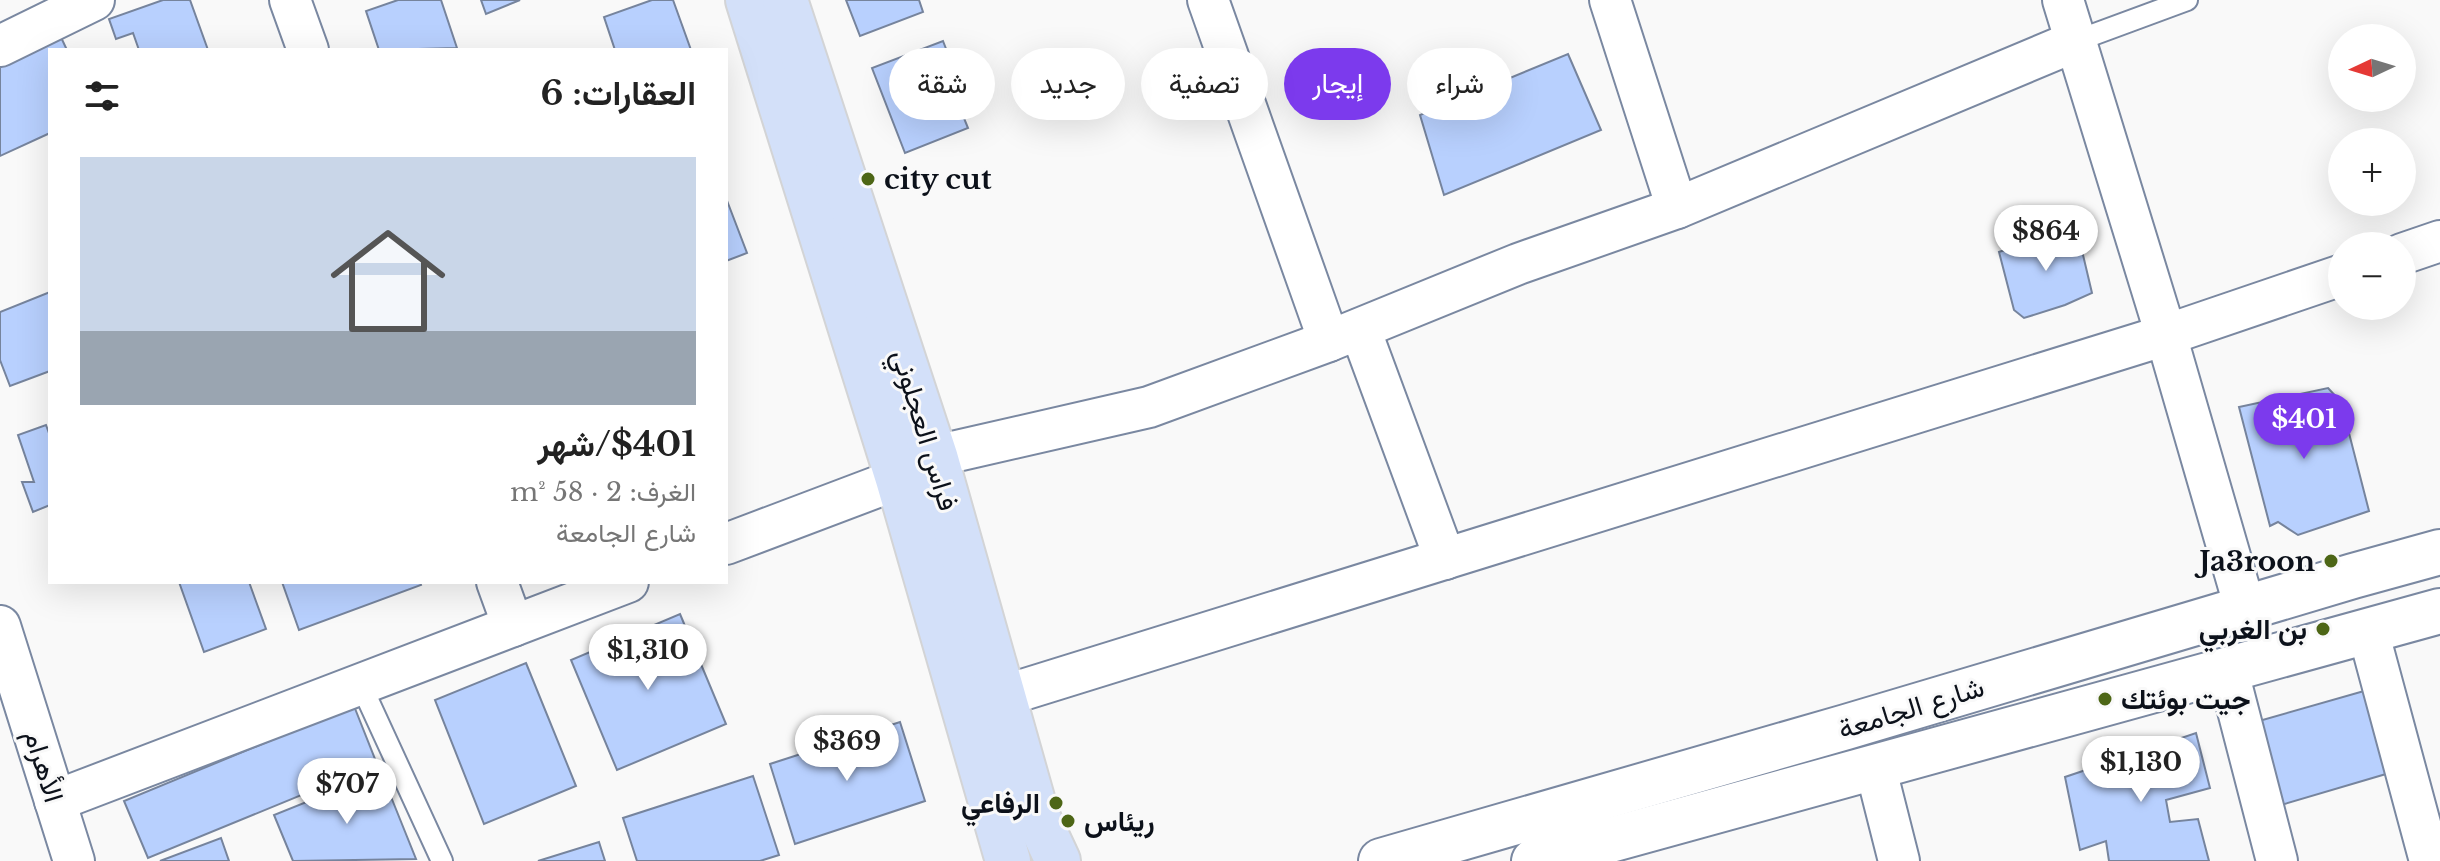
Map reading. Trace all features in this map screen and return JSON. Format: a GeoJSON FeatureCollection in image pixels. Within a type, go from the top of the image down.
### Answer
{"type":"FeatureCollection","features":[{"type":"Feature","properties":{"kind":"main road","name":"فراس العجلوني"},"geometry":{"type":"LineString","coordinates":[[748,0],[898,479],[1008,861]]}},
{"type":"Feature","properties":{"kind":"main road","name":"فراس العجلوني"},"geometry":{"type":"LineString","coordinates":[[785,0],[935,456],[1037,816],[1058,861]]}},
{"type":"Feature","properties":{"kind":"main road","name":"شارع الجامعة"},"geometry":{"type":"LineString","coordinates":[[1381,861],[2440,552]]}},
{"type":"Feature","properties":{"kind":"main road","name":"شارع الجامعة"},"geometry":{"type":"LineString","coordinates":[[1534,861],[1633,848],[1875,766],[2440,611]]}},
{"type":"Feature","properties":{"kind":"street"},"geometry":{"type":"LineString","coordinates":[[0,46],[94,0]]}},
{"type":"Feature","properties":{"kind":"street"},"geometry":{"type":"LineString","coordinates":[[290,0],[307,48]]}},
{"type":"Feature","properties":{"kind":"street"},"geometry":{"type":"LineString","coordinates":[[1208,0],[1345,335],[1445,559]]}},
{"type":"Feature","properties":{"kind":"street"},"geometry":{"type":"LineString","coordinates":[[1610,0],[1677,208]]}},
{"type":"Feature","properties":{"kind":"street"},"geometry":{"type":"LineString","coordinates":[[2063,0],[2166,335],[2245,608]]}},
{"type":"Feature","properties":{"kind":"street"},"geometry":{"type":"LineString","coordinates":[[935,456],[1149,407],[1345,335],[1518,264],[1677,208],[2076,41]]}},
{"type":"Feature","properties":{"kind":"street"},"geometry":{"type":"LineString","coordinates":[[2416,249],[2440,241]]}},
{"type":"Feature","properties":{"kind":"street"},"geometry":{"type":"LineString","coordinates":[[1003,696],[2166,335],[2328,280]]}},
{"type":"Feature","properties":{"kind":"street"},"geometry":{"type":"LineString","coordinates":[[728,543],[898,479]]}},
{"type":"Feature","properties":{"kind":"street"},"geometry":{"type":"LineString","coordinates":[[498,584],[513,626]]}},
{"type":"Feature","properties":{"kind":"street"},"geometry":{"type":"LineString","coordinates":[[55,801],[623,584]]}},
{"type":"Feature","properties":{"kind":"street","name":"الأهرام"},"geometry":{"type":"LineString","coordinates":[[0,626],[74,861]]}},
{"type":"Feature","properties":{"kind":"street"},"geometry":{"type":"LineString","coordinates":[[2368,631],[2430,861]]}},
{"type":"Feature","properties":{"kind":"street"},"geometry":{"type":"LineString","coordinates":[[2227,668],[2277,861]]}},
{"type":"Feature","properties":{"kind":"street"},"geometry":{"type":"LineString","coordinates":[[1875,766],[1899,861]]}},
{"type":"Feature","properties":{"kind":"lane"},"geometry":{"type":"LineString","coordinates":[[2076,41],[2187,0]]}},
{"type":"Feature","properties":{"kind":"lane"},"geometry":{"type":"LineString","coordinates":[[361,685],[442,861]]}},
{"type":"Feature","properties":{"kind":"building"},"geometry":{"type":"Polygon","coordinates":[[[163,0],[190,0],[207,48],[138,48],[133,33],[116,39],[109,19],[163,0]]]}},
{"type":"Feature","properties":{"kind":"building"},"geometry":{"type":"Polygon","coordinates":[[[398,0],[441,0],[457,48],[378,48],[366,11],[398,0]]]}},
{"type":"Feature","properties":{"kind":"building"},"geometry":{"type":"Polygon","coordinates":[[[481,0],[520,0],[486,14],[481,0]]]}},
{"type":"Feature","properties":{"kind":"building"},"geometry":{"type":"Polygon","coordinates":[[[652,0],[673,0],[690,48],[614,48],[604,17],[652,0]]]}},
{"type":"Feature","properties":{"kind":"building"},"geometry":{"type":"Polygon","coordinates":[[[846,0],[919,0],[923,12],[860,36],[846,0]]]}},
{"type":"Feature","properties":{"kind":"building"},"geometry":{"type":"Polygon","coordinates":[[[58,31],[66,48],[48,48],[48,134],[0,156],[0,57],[58,31]]]}},
{"type":"Feature","properties":{"kind":"building"},"geometry":{"type":"Polygon","coordinates":[[[943,41],[946,48],[925,48],[943,41]]]}},
{"type":"Feature","properties":{"kind":"building"},"geometry":{"type":"Polygon","coordinates":[[[1568,54],[1601,130],[1444,195],[1422,120],[1512,120],[1512,77],[1568,54]]]}},
{"type":"Feature","properties":{"kind":"building"},"geometry":{"type":"Polygon","coordinates":[[[889,62],[889,112],[872,68],[889,62]]]}},
{"type":"Feature","properties":{"kind":"building"},"geometry":{"type":"Polygon","coordinates":[[[892,120],[965,120],[968,128],[905,153],[892,120]]]}},
{"type":"Feature","properties":{"kind":"building"},"geometry":{"type":"Polygon","coordinates":[[[728,203],[747,253],[728,260],[728,203]]]}},
{"type":"Feature","properties":{"kind":"building"},"geometry":{"type":"Polygon","coordinates":[[[2070,228],[2079,238],[2092,293],[2024,318],[2014,310],[1999,252],[2070,228]]]}},
{"type":"Feature","properties":{"kind":"building"},"geometry":{"type":"Polygon","coordinates":[[[48,293],[48,372],[10,386],[0,360],[0,312],[48,293]]]}},
{"type":"Feature","properties":{"kind":"building"},"geometry":{"type":"Polygon","coordinates":[[[2328,388],[2341,402],[2369,511],[2298,535],[2278,522],[2270,526],[2239,407],[2328,388]]]}},
{"type":"Feature","properties":{"kind":"building"},"geometry":{"type":"Polygon","coordinates":[[[46,425],[48,430],[48,506],[33,512],[22,482],[34,482],[18,435],[46,425]]]}},
{"type":"Feature","properties":{"kind":"building"},"geometry":{"type":"Polygon","coordinates":[[[180,584],[250,584],[266,629],[204,652],[180,584]]]}},
{"type":"Feature","properties":{"kind":"building"},"geometry":{"type":"Polygon","coordinates":[[[283,584],[421,584],[421,585],[299,630],[283,584]]]}},
{"type":"Feature","properties":{"kind":"building"},"geometry":{"type":"Polygon","coordinates":[[[680,614],[726,724],[617,770],[571,660],[680,614]]]}},
{"type":"Feature","properties":{"kind":"building"},"geometry":{"type":"Polygon","coordinates":[[[526,663],[576,786],[484,824],[435,700],[526,663]]]}},
{"type":"Feature","properties":{"kind":"building"},"geometry":{"type":"Polygon","coordinates":[[[2364,691],[2386,774],[2271,808],[2245,725],[2364,691]]]}},
{"type":"Feature","properties":{"kind":"building"},"geometry":{"type":"Polygon","coordinates":[[[354,706],[377,764],[148,858],[124,801],[354,706]]]}},
{"type":"Feature","properties":{"kind":"building"},"geometry":{"type":"Polygon","coordinates":[[[900,722],[925,801],[795,844],[770,764],[900,722]]]}},
{"type":"Feature","properties":{"kind":"building"},"geometry":{"type":"Polygon","coordinates":[[[2196,733],[2210,788],[2166,800],[2170,822],[2198,819],[2209,861],[2109,861],[2106,841],[2080,850],[2065,777],[2196,733]]]}},
{"type":"Feature","properties":{"kind":"building"},"geometry":{"type":"Polygon","coordinates":[[[381,772],[416,859],[293,861],[274,815],[381,772]]]}},
{"type":"Feature","properties":{"kind":"building"},"geometry":{"type":"Polygon","coordinates":[[[753,776],[779,855],[760,861],[637,861],[623,818],[753,776]]]}},
{"type":"Feature","properties":{"kind":"building"},"geometry":{"type":"Polygon","coordinates":[[[221,838],[229,861],[160,861],[221,838]]]}},
{"type":"Feature","properties":{"kind":"building"},"geometry":{"type":"Polygon","coordinates":[[[599,842],[605,861],[538,861],[599,842]]]}},
{"type":"Feature","properties":{"kind":"place","name":"city cut"},"geometry":{"type":"Point","coordinates":[868,179]}},
{"type":"Feature","properties":{"kind":"place","name":"Ja3roon"},"geometry":{"type":"Point","coordinates":[2331,561]}},
{"type":"Feature","properties":{"kind":"place","name":"بن الغربي"},"geometry":{"type":"Point","coordinates":[2323,629]}},
{"type":"Feature","properties":{"kind":"place","name":"جيت بوئتك"},"geometry":{"type":"Point","coordinates":[2105,699]}},
{"type":"Feature","properties":{"kind":"place","name":"الرفاعي"},"geometry":{"type":"Point","coordinates":[1056,803]}},
{"type":"Feature","properties":{"kind":"place","name":"ريئاس"},"geometry":{"type":"Point","coordinates":[1068,821]}}]}
